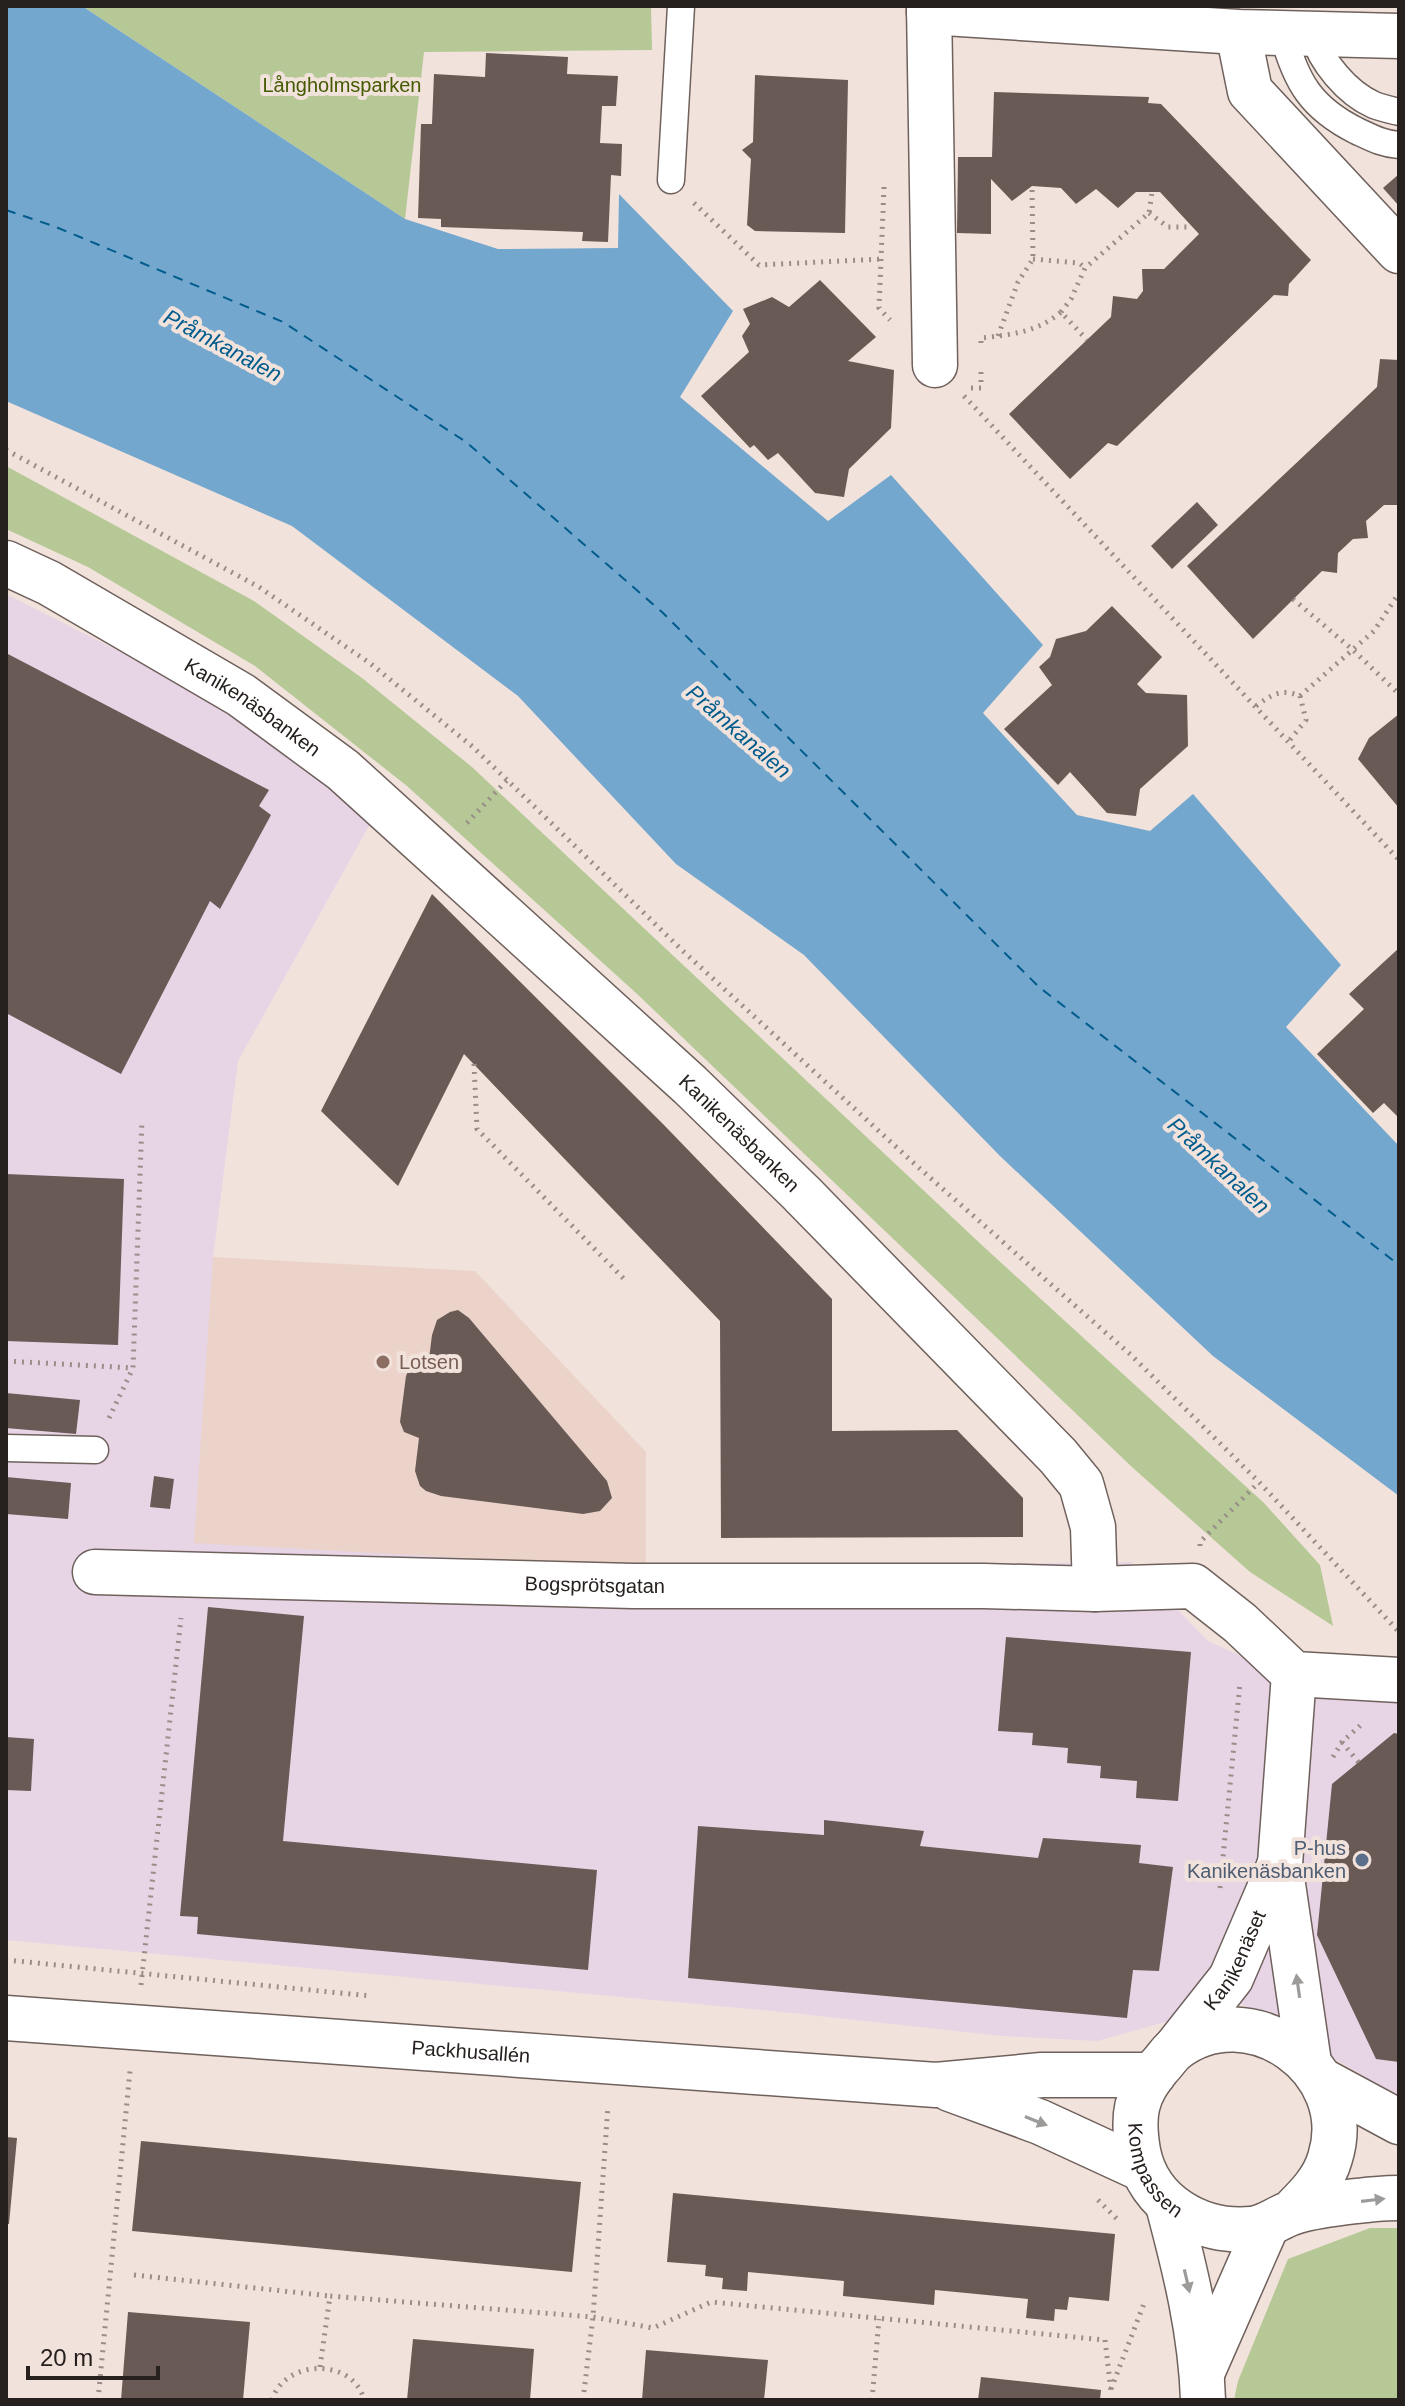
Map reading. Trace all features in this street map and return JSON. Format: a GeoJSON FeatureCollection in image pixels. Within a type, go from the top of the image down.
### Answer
{"type":"FeatureCollection","features":[{"type":"Feature","properties":{"kind":"street"},"geometry":{"type":"LineString","coordinates":[[952,370],[929,9],[1238,32],[1399,36]]}},
{"type":"Feature","properties":{"kind":"street"},"geometry":{"type":"LineString","coordinates":[[1238,32],[1250,91],[1399,251]]}},
{"type":"Feature","properties":{"kind":"street","name":"Kanikenäsbanken"},"geometry":{"type":"LineString","coordinates":[[6,563],[49,583],[241,695],[343,770],[690,1085],[801,1193],[1058,1456],[1081,1484],[1093,1527],[1095,1589]]}},
{"type":"Feature","properties":{"kind":"street","name":"Bogsprötsgatan"},"geometry":{"type":"LineString","coordinates":[[95,1572],[633,1586],[1095,1589]]}},
{"type":"Feature","properties":{"kind":"street"},"geometry":{"type":"LineString","coordinates":[[1095,1589],[1193,1586],[1240,1623],[1294,1674],[1399,1680]]}},
{"type":"Feature","properties":{"kind":"street","name":"Kanikenäset"},"geometry":{"type":"LineString","coordinates":[[1294,1674],[1280,1864],[1316,2072]]}},
{"type":"Feature","properties":{"kind":"street","name":"Kanikenäset"},"geometry":{"type":"LineString","coordinates":[[1164,2062],[1231,1978],[1280,1864]]}},
{"type":"Feature","properties":{"kind":"street","name":"Packhusallén"},"geometry":{"type":"LineString","coordinates":[[6,2018],[936,2085],[1164,2062]]}},
{"type":"Feature","properties":{"kind":"street"},"geometry":{"type":"LineString","coordinates":[[1164,2062],[1208,2033],[1245,2030],[1280,2040],[1316,2072],[1399,2122]]}},
{"type":"Feature","properties":{"kind":"street","name":"Kompassen"},"geometry":{"type":"LineString","coordinates":[[1164,2062],[1139,2096],[1134,2126],[1142,2169],[1168,2205],[1207,2227],[1251,2229],[1279,2218]]}},
{"type":"Feature","properties":{"kind":"street"},"geometry":{"type":"LineString","coordinates":[[1203,2386],[1279,2218],[1316,2188],[1331,2158],[1334,2124],[1316,2072]]}},
{"type":"Feature","properties":{"kind":"street","name":"Packhusallén"},"geometry":{"type":"LineString","coordinates":[[936,2085],[1040,2122],[1142,2169]]}},
{"type":"Feature","properties":{"kind":"street"},"geometry":{"type":"LineString","coordinates":[[1279,2218],[1383,2198],[1399,2198]]}},
{"type":"Feature","properties":{"kind":"street"},"geometry":{"type":"LineString","coordinates":[[1168,2205],[1189,2285],[1203,2386]]}},
{"type":"Feature","properties":{"kind":"lane"},"geometry":{"type":"LineString","coordinates":[[671,180],[681,6]]}},
{"type":"Feature","properties":{"kind":"lane"},"geometry":{"type":"LineString","coordinates":[[1399,112],[1373,105],[1347,85],[1317,49],[1298,34],[1290,59],[1302,82],[1325,113],[1385,144],[1399,145]]}},
{"type":"Feature","properties":{"kind":"lane"},"geometry":{"type":"LineString","coordinates":[[6,1448],[95,1450]]}},
{"type":"Feature","properties":{"kind":"path"},"geometry":{"type":"LineString","coordinates":[[671,180],[759,265],[882,259]]}},
{"type":"Feature","properties":{"kind":"path"},"geometry":{"type":"LineString","coordinates":[[998,336],[1018,282],[1033,259],[1032,186]]}},
{"type":"Feature","properties":{"kind":"path"},"geometry":{"type":"LineString","coordinates":[[981,351],[981,338],[1022,333],[1052,320],[1061,312],[1071,299],[1085,268],[1149,213],[1152,192]]}},
{"type":"Feature","properties":{"kind":"path"},"geometry":{"type":"LineString","coordinates":[[1149,213],[1168,227],[1192,227]]}},
{"type":"Feature","properties":{"kind":"path"},"geometry":{"type":"LineString","coordinates":[[1033,259],[1079,263],[1085,268]]}},
{"type":"Feature","properties":{"kind":"path"},"geometry":{"type":"LineString","coordinates":[[1061,312],[1087,340]]}},
{"type":"Feature","properties":{"kind":"path"},"geometry":{"type":"LineString","coordinates":[[952,370],[969,388],[981,388],[981,363]]}},
{"type":"Feature","properties":{"kind":"path"},"geometry":{"type":"LineString","coordinates":[[952,370],[1399,860]]}},
{"type":"Feature","properties":{"kind":"path"},"geometry":{"type":"LineString","coordinates":[[6,450],[259,587],[371,664],[473,747],[684,952],[906,1157],[1131,1355],[1259,1482],[1399,1632]]}},
{"type":"Feature","properties":{"kind":"path"},"geometry":{"type":"LineString","coordinates":[[1300,696],[1374,631],[1399,593]]}},
{"type":"Feature","properties":{"kind":"path"},"geometry":{"type":"LineString","coordinates":[[1293,599],[1399,694]]}},
{"type":"Feature","properties":{"kind":"path"},"geometry":{"type":"LineString","coordinates":[[1256,706],[1278,692],[1289,691],[1300,696]]}},
{"type":"Feature","properties":{"kind":"path"},"geometry":{"type":"LineString","coordinates":[[1289,741],[1306,720],[1300,696]]}},
{"type":"Feature","properties":{"kind":"path"},"geometry":{"type":"LineString","coordinates":[[438,853],[507,780]]}},
{"type":"Feature","properties":{"kind":"path"},"geometry":{"type":"LineString","coordinates":[[474,1064],[477,1129],[627,1282]]}},
{"type":"Feature","properties":{"kind":"path"},"geometry":{"type":"LineString","coordinates":[[95,1450],[133,1368],[142,1120]]}},
{"type":"Feature","properties":{"kind":"path"},"geometry":{"type":"LineString","coordinates":[[6,1361],[133,1368]]}},
{"type":"Feature","properties":{"kind":"path"},"geometry":{"type":"LineString","coordinates":[[143,1974],[186,1574]]}},
{"type":"Feature","properties":{"kind":"path"},"geometry":{"type":"LineString","coordinates":[[1342,1742],[1359,1763]]}},
{"type":"Feature","properties":{"kind":"path"},"geometry":{"type":"LineString","coordinates":[[1218,1900],[1232,1775]]}},
{"type":"Feature","properties":{"kind":"path"},"geometry":{"type":"LineString","coordinates":[[98,2400],[131,2062]]}},
{"type":"Feature","properties":{"kind":"path"},"geometry":{"type":"LineString","coordinates":[[583,2400],[593,2317],[608,2101]]}},
{"type":"Feature","properties":{"kind":"path"},"geometry":{"type":"LineString","coordinates":[[1089,2192],[1126,2227]]}},
{"type":"Feature","properties":{"kind":"path"},"geometry":{"type":"LineString","coordinates":[[134,2275],[330,2296],[593,2317],[653,2328],[711,2302],[1105,2340],[1111,2391],[1147,2295]]}},
{"type":"Feature","properties":{"kind":"path"},"geometry":{"type":"LineString","coordinates":[[320,2367],[330,2296]]}},
{"type":"Feature","properties":{"kind":"path"},"geometry":{"type":"LineString","coordinates":[[872,2400],[879,2319]]}},
{"type":"Feature","properties":{"kind":"path"},"geometry":{"type":"LineString","coordinates":[[272,2400],[275,2391],[294,2373],[320,2367],[345,2375],[363,2394],[364,2400]]}},
{"type":"Feature","properties":{"kind":"shaded area"},"geometry":{"type":"Polygon","coordinates":[[[6,594],[229,707],[374,817],[238,1061],[213,1257],[646,1568],[1131,1562],[1208,1641],[1323,1693],[1399,1703],[1399,2097],[1238,2002],[1097,2041],[1002,2036],[773,2011],[6,1940],[6,594]]]}},
{"type":"Feature","properties":{"kind":"shaded area","name":"Lotsen"},"geometry":{"type":"Polygon","coordinates":[[[213,1257],[475,1271],[646,1452],[646,1568],[194,1543],[213,1257]]]}},
{"type":"Feature","properties":{"kind":"green space","name":"Långholmsparken"},"geometry":{"type":"Polygon","coordinates":[[[82,6],[651,6],[652,50],[424,52],[405,219],[82,6]]]}},
{"type":"Feature","properties":{"kind":"green space"},"geometry":{"type":"Polygon","coordinates":[[[6,466],[254,601],[362,678],[472,767],[985,1248],[1264,1503],[1320,1565],[1333,1626],[1250,1572],[1133,1468],[635,992],[407,786],[255,666],[88,567],[6,529],[6,466]]]}},
{"type":"Feature","properties":{"kind":"green space"},"geometry":{"type":"Polygon","coordinates":[[[1370,2228],[1399,2228],[1399,2400],[1234,2400],[1238,2381],[1288,2259],[1370,2228]]]}},
{"type":"Feature","properties":{"kind":"water","name":"Pråmkanalen"},"geometry":{"type":"Polygon","coordinates":[[[6,6],[82,6],[405,219],[498,249],[618,248],[619,194],[733,311],[680,397],[828,521],[891,475],[1043,645],[983,713],[1077,815],[1150,831],[1193,794],[1341,965],[1286,1027],[1399,1146],[1399,1496],[1213,1356],[1000,1156],[804,955],[676,864],[518,696],[292,526],[6,401],[6,6]]]}},
{"type":"Feature","properties":{"kind":"building"},"geometry":{"type":"Polygon","coordinates":[[[486,53],[568,57],[567,74],[618,76],[616,106],[602,106],[600,143],[622,144],[621,176],[611,175],[608,242],[582,241],[583,232],[441,227],[441,219],[418,218],[421,124],[432,124],[434,74],[485,77],[486,53]]]}},
{"type":"Feature","properties":{"kind":"building"},"geometry":{"type":"Polygon","coordinates":[[[755,75],[848,80],[845,233],[755,231],[747,225],[751,159],[742,150],[753,142],[755,75]]]}},
{"type":"Feature","properties":{"kind":"building"},"geometry":{"type":"Polygon","coordinates":[[[994,92],[1149,97],[1148,103],[1161,104],[1311,260],[1289,284],[1288,296],[1274,295],[1117,446],[1108,443],[1070,479],[1009,414],[1111,317],[1113,296],[1137,299],[1143,291],[1142,269],[1164,269],[1199,234],[1160,192],[1136,192],[1118,208],[1096,189],[1076,204],[1061,188],[1032,186],[1012,201],[991,179],[991,234],[957,233],[958,157],[992,157],[994,92]]]}},
{"type":"Feature","properties":{"kind":"building"},"geometry":{"type":"Polygon","coordinates":[[[1399,174],[1399,206],[1383,188],[1399,174]]]}},
{"type":"Feature","properties":{"kind":"building"},"geometry":{"type":"Polygon","coordinates":[[[820,280],[876,337],[848,361],[894,370],[891,428],[849,469],[844,497],[815,493],[778,453],[768,460],[754,445],[750,448],[701,396],[749,352],[742,336],[750,324],[743,309],[772,297],[789,307],[820,280]]]}},
{"type":"Feature","properties":{"kind":"building"},"geometry":{"type":"Polygon","coordinates":[[[1380,359],[1399,360],[1399,505],[1384,505],[1366,521],[1368,538],[1353,539],[1338,553],[1337,573],[1322,571],[1253,639],[1187,566],[1377,387],[1380,359]]]}},
{"type":"Feature","properties":{"kind":"building"},"geometry":{"type":"Polygon","coordinates":[[[1197,502],[1218,525],[1172,569],[1151,546],[1197,502]]]}},
{"type":"Feature","properties":{"kind":"building"},"geometry":{"type":"Polygon","coordinates":[[[1112,606],[1162,657],[1137,684],[1146,693],[1187,695],[1188,746],[1140,789],[1136,816],[1107,813],[1070,772],[1058,785],[1004,729],[1052,685],[1039,667],[1050,657],[1056,639],[1086,631],[1112,606]]]}},
{"type":"Feature","properties":{"kind":"building"},"geometry":{"type":"Polygon","coordinates":[[[6,653],[269,790],[259,806],[271,815],[220,909],[210,901],[121,1074],[6,1013],[6,653]]]}},
{"type":"Feature","properties":{"kind":"building"},"geometry":{"type":"Polygon","coordinates":[[[1399,714],[1399,808],[1358,759],[1369,738],[1399,714]]]}},
{"type":"Feature","properties":{"kind":"building"},"geometry":{"type":"Polygon","coordinates":[[[432,894],[663,1124],[832,1299],[832,1431],[957,1430],[1023,1498],[1023,1537],[721,1538],[720,1321],[464,1054],[398,1186],[321,1111],[432,894]]]}},
{"type":"Feature","properties":{"kind":"building"},"geometry":{"type":"Polygon","coordinates":[[[1399,948],[1399,1118],[1384,1103],[1373,1113],[1317,1054],[1364,1009],[1349,994],[1399,948]]]}},
{"type":"Feature","properties":{"kind":"building"},"geometry":{"type":"Polygon","coordinates":[[[6,1174],[124,1179],[118,1345],[6,1341],[6,1174]]]}},
{"type":"Feature","properties":{"kind":"building"},"geometry":{"type":"Polygon","coordinates":[[[458,1310],[469,1318],[607,1481],[612,1498],[600,1511],[583,1514],[441,1496],[420,1486],[415,1471],[419,1438],[404,1432],[400,1422],[406,1376],[416,1360],[429,1359],[437,1320],[458,1310]]]}},
{"type":"Feature","properties":{"kind":"building"},"geometry":{"type":"Polygon","coordinates":[[[6,1393],[80,1400],[76,1434],[6,1428],[6,1393]]]}},
{"type":"Feature","properties":{"kind":"building"},"geometry":{"type":"Polygon","coordinates":[[[154,1476],[174,1479],[170,1509],[150,1507],[154,1476]]]}},
{"type":"Feature","properties":{"kind":"building"},"geometry":{"type":"Polygon","coordinates":[[[6,1477],[71,1483],[68,1519],[6,1514],[6,1477]]]}},
{"type":"Feature","properties":{"kind":"building"},"geometry":{"type":"Polygon","coordinates":[[[208,1607],[304,1616],[283,1841],[597,1870],[588,1970],[197,1934],[198,1917],[180,1916],[208,1607]]]}},
{"type":"Feature","properties":{"kind":"building"},"geometry":{"type":"Polygon","coordinates":[[[1006,1637],[1191,1652],[1178,1801],[1136,1798],[1137,1781],[1100,1778],[1101,1766],[1067,1763],[1068,1748],[1032,1745],[1033,1733],[998,1731],[1006,1637]]]}},
{"type":"Feature","properties":{"kind":"building","name":"P-hus Kanikenäsbanken"},"geometry":{"type":"Polygon","coordinates":[[[1394,1733],[1399,1734],[1399,2062],[1376,2059],[1317,1935],[1332,1784],[1394,1733]]]}},
{"type":"Feature","properties":{"kind":"building"},"geometry":{"type":"Polygon","coordinates":[[[6,1737],[34,1739],[31,1791],[6,1790],[6,1737]]]}},
{"type":"Feature","properties":{"kind":"building"},"geometry":{"type":"Polygon","coordinates":[[[824,1820],[924,1831],[920,1846],[1038,1858],[1043,1838],[1141,1845],[1139,1863],[1173,1867],[1159,1971],[1133,1970],[1127,2018],[688,1978],[698,1826],[824,1835],[824,1820]]]}},
{"type":"Feature","properties":{"kind":"building"},"geometry":{"type":"Polygon","coordinates":[[[6,2137],[17,2138],[9,2224],[6,2224],[6,2137]]]}},
{"type":"Feature","properties":{"kind":"building"},"geometry":{"type":"Polygon","coordinates":[[[141,2141],[581,2182],[572,2272],[132,2231],[141,2141]]]}},
{"type":"Feature","properties":{"kind":"building"},"geometry":{"type":"Polygon","coordinates":[[[673,2193],[1115,2234],[1109,2301],[1069,2297],[1067,2310],[1055,2309],[1054,2321],[1026,2318],[1028,2299],[935,2290],[934,2305],[843,2296],[844,2281],[748,2272],[747,2291],[722,2289],[723,2278],[705,2276],[706,2265],[667,2262],[673,2193]]]}},
{"type":"Feature","properties":{"kind":"building"},"geometry":{"type":"Polygon","coordinates":[[[128,2312],[250,2322],[243,2400],[121,2400],[128,2312]]]}},
{"type":"Feature","properties":{"kind":"building"},"geometry":{"type":"Polygon","coordinates":[[[413,2339],[534,2349],[530,2400],[407,2400],[413,2339]]]}},
{"type":"Feature","properties":{"kind":"building"},"geometry":{"type":"Polygon","coordinates":[[[646,2350],[768,2360],[764,2400],[642,2400],[646,2350]]]}},
{"type":"Feature","properties":{"kind":"building"},"geometry":{"type":"Polygon","coordinates":[[[981,2377],[1101,2390],[1100,2400],[978,2400],[981,2377]]]}},
{"type":"Feature","properties":{"kind":"ferry route"},"geometry":{"type":"LineString","coordinates":[[6,210],[56,227],[283,322],[466,442],[662,612],[1039,987],[1399,1265]]}},
{"type":"Feature","properties":{"kind":"place","name":"Lotsen"},"geometry":{"type":"Point","coordinates":[383,1362]}},
{"type":"Feature","properties":{"kind":"place","name":"P-hus Kanikenäsbanken"},"geometry":{"type":"Point","coordinates":[1362,1860]}}]}
